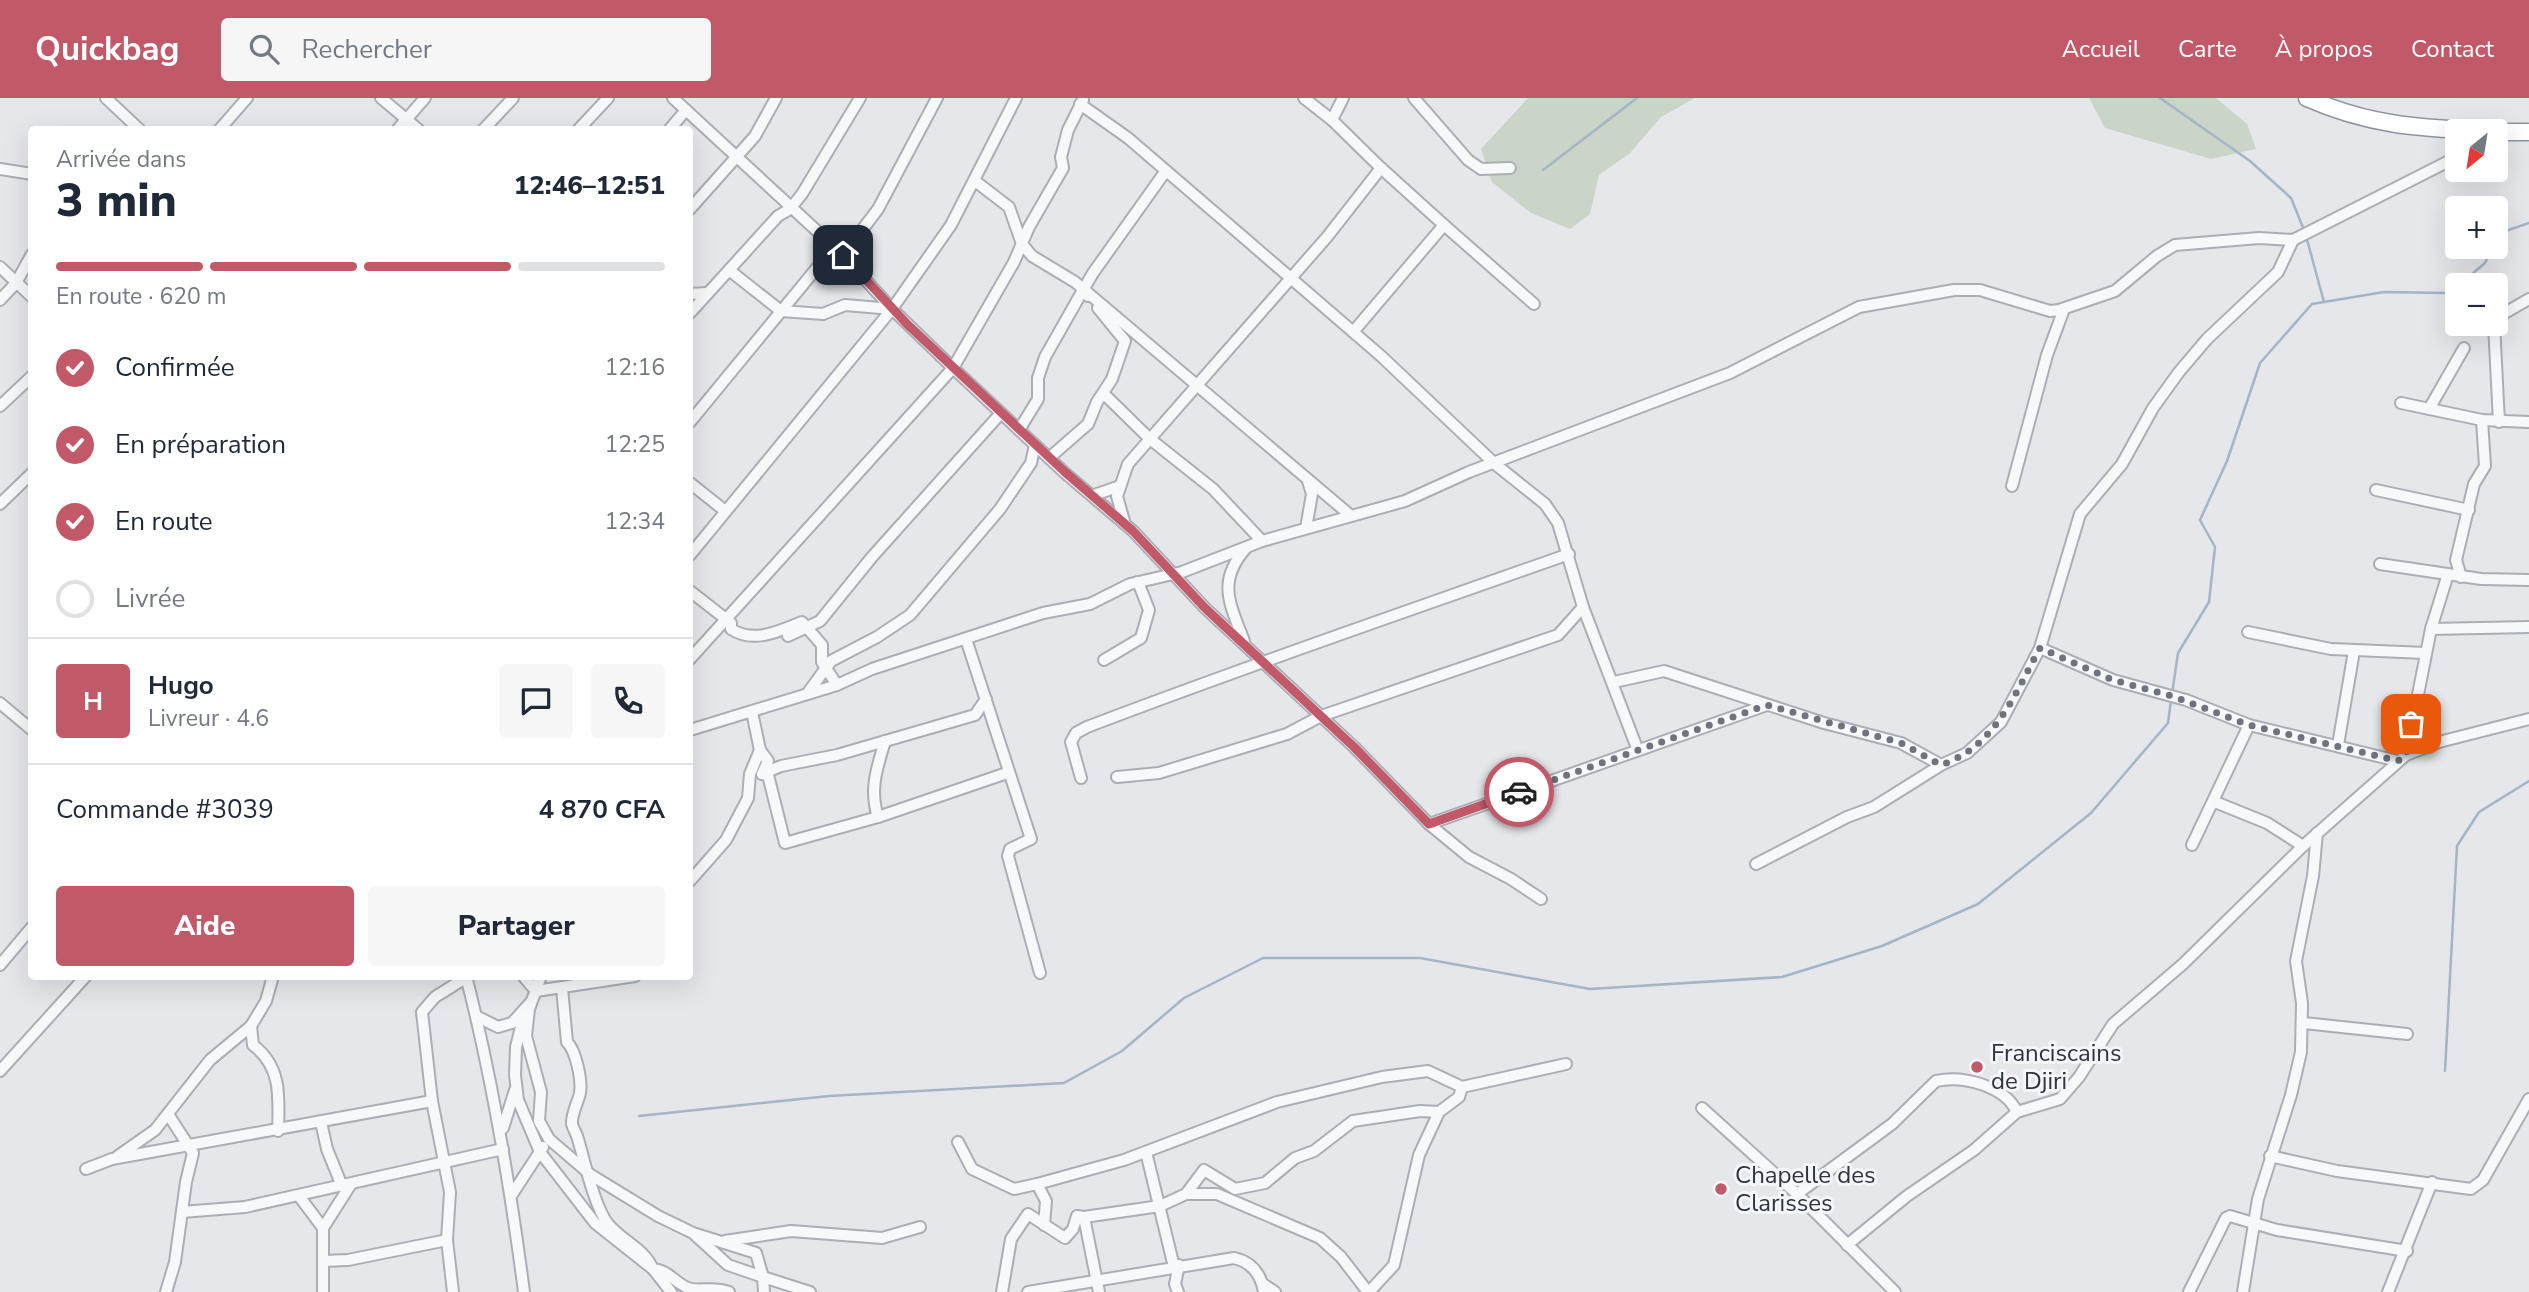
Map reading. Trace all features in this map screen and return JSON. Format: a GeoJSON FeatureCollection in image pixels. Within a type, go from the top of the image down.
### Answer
{"type":"FeatureCollection","features":[{"type":"Feature","properties":{"kind":"highway"},"geometry":{"type":"LineString","coordinates":[[2307,98],[2342,112],[2399,127],[2445,129]]}},
{"type":"Feature","properties":{"kind":"highway"},"geometry":{"type":"LineString","coordinates":[[2508,132],[2529,132]]}},
{"type":"Feature","properties":{"kind":"street"},"geometry":{"type":"LineString","coordinates":[[106,98],[132,126]]}},
{"type":"Feature","properties":{"kind":"street"},"geometry":{"type":"LineString","coordinates":[[222,126],[247,98]]}},
{"type":"Feature","properties":{"kind":"street"},"geometry":{"type":"LineString","coordinates":[[380,98],[415,126]]}},
{"type":"Feature","properties":{"kind":"street"},"geometry":{"type":"LineString","coordinates":[[401,126],[425,98]]}},
{"type":"Feature","properties":{"kind":"street"},"geometry":{"type":"LineString","coordinates":[[487,126],[513,98]]}},
{"type":"Feature","properties":{"kind":"street"},"geometry":{"type":"LineString","coordinates":[[582,126],[608,98]]}},
{"type":"Feature","properties":{"kind":"street"},"geometry":{"type":"LineString","coordinates":[[673,98],[838,251],[892,309],[953,368],[1049,458],[1125,523],[1171,572],[1429,824],[1469,857],[1511,879],[1541,899]]}},
{"type":"Feature","properties":{"kind":"street"},"geometry":{"type":"LineString","coordinates":[[693,206],[755,136],[776,98]]}},
{"type":"Feature","properties":{"kind":"street"},"geometry":{"type":"LineString","coordinates":[[693,310],[778,216],[790,209],[860,98]]}},
{"type":"Feature","properties":{"kind":"street"},"geometry":{"type":"LineString","coordinates":[[693,418],[781,311],[878,209],[936,98]]}},
{"type":"Feature","properties":{"kind":"street"},"geometry":{"type":"LineString","coordinates":[[693,551],[724,510],[892,309],[951,225],[1016,98]]}},
{"type":"Feature","properties":{"kind":"street"},"geometry":{"type":"LineString","coordinates":[[1304,98],[1332,120],[1381,168],[1534,304]]}},
{"type":"Feature","properties":{"kind":"street"},"geometry":{"type":"LineString","coordinates":[[1332,120],[1343,98]]}},
{"type":"Feature","properties":{"kind":"street"},"geometry":{"type":"LineString","coordinates":[[1414,98],[1468,160],[1481,169],[1510,168]]}},
{"type":"Feature","properties":{"kind":"street"},"geometry":{"type":"LineString","coordinates":[[693,655],[953,368],[1063,168],[1062,157],[1068,130],[1082,101],[1290,277],[1495,464],[1545,504],[1558,523],[1583,607],[1614,682],[1637,748]]}},
{"type":"Feature","properties":{"kind":"street"},"geometry":{"type":"LineString","coordinates":[[672,126],[686,110]]}},
{"type":"Feature","properties":{"kind":"street"},"geometry":{"type":"LineString","coordinates":[[693,729],[836,685],[872,668],[1043,613],[1090,604],[1138,582],[1171,572],[1182,572],[1249,545],[1350,514],[1405,501],[1453,479],[1730,373],[1859,307],[1961,290],[1988,292],[2050,311],[2064,309],[2115,291],[2157,256],[2175,245],[2259,238],[2293,240],[2445,163]]}},
{"type":"Feature","properties":{"kind":"street"},"geometry":{"type":"LineString","coordinates":[[1125,523],[1117,496],[1128,464],[1327,237],[1381,168]]}},
{"type":"Feature","properties":{"kind":"street"},"geometry":{"type":"LineString","coordinates":[[0,169],[28,173]]}},
{"type":"Feature","properties":{"kind":"street"},"geometry":{"type":"LineString","coordinates":[[1019,430],[1038,399],[1038,378],[1045,357],[1083,290],[1166,172]]}},
{"type":"Feature","properties":{"kind":"street"},"geometry":{"type":"LineString","coordinates":[[975,181],[1009,207],[1022,244],[1032,256],[1083,290],[1350,514]]}},
{"type":"Feature","properties":{"kind":"street"},"geometry":{"type":"LineString","coordinates":[[1353,332],[1444,225]]}},
{"type":"Feature","properties":{"kind":"street"},"geometry":{"type":"LineString","coordinates":[[1756,863],[1847,817],[1874,807],[1941,765],[1967,753],[1995,728],[2040,648],[2083,509],[2122,464],[2153,408],[2199,348],[2278,272],[2293,240]]}},
{"type":"Feature","properties":{"kind":"street"},"geometry":{"type":"LineString","coordinates":[[0,300],[16,283],[28,261]]}},
{"type":"Feature","properties":{"kind":"street"},"geometry":{"type":"LineString","coordinates":[[0,267],[28,294]]}},
{"type":"Feature","properties":{"kind":"street"},"geometry":{"type":"LineString","coordinates":[[729,270],[781,311],[823,314],[845,305],[892,309]]}},
{"type":"Feature","properties":{"kind":"street"},"geometry":{"type":"LineString","coordinates":[[1049,458],[1081,433],[1104,394],[1125,341],[1083,290]]}},
{"type":"Feature","properties":{"kind":"street"},"geometry":{"type":"LineString","coordinates":[[693,294],[708,293]]}},
{"type":"Feature","properties":{"kind":"street"},"geometry":{"type":"LineString","coordinates":[[2508,311],[2529,299]]}},
{"type":"Feature","properties":{"kind":"street"},"geometry":{"type":"LineString","coordinates":[[2012,486],[2047,355],[2064,309]]}},
{"type":"Feature","properties":{"kind":"street"},"geometry":{"type":"LineString","coordinates":[[2495,336],[2499,422]]}},
{"type":"Feature","properties":{"kind":"street"},"geometry":{"type":"LineString","coordinates":[[2428,409],[2464,348]]}},
{"type":"Feature","properties":{"kind":"street"},"geometry":{"type":"LineString","coordinates":[[0,405],[28,380]]}},
{"type":"Feature","properties":{"kind":"street"},"geometry":{"type":"LineString","coordinates":[[1104,394],[1150,439],[1213,489],[1262,541]]}},
{"type":"Feature","properties":{"kind":"street"},"geometry":{"type":"LineString","coordinates":[[2401,403],[2482,420],[2529,422]]}},
{"type":"Feature","properties":{"kind":"street"},"geometry":{"type":"LineString","coordinates":[[788,636],[808,628],[827,613],[872,557],[1001,413]]}},
{"type":"Feature","properties":{"kind":"street"},"geometry":{"type":"LineString","coordinates":[[2460,577],[2456,560],[2474,484],[2485,466],[2482,420]]}},
{"type":"Feature","properties":{"kind":"street"},"geometry":{"type":"LineString","coordinates":[[807,694],[825,667],[910,615],[1000,509],[1031,463],[1035,445]]}},
{"type":"Feature","properties":{"kind":"street"},"geometry":{"type":"LineString","coordinates":[[0,504],[28,477]]}},
{"type":"Feature","properties":{"kind":"street"},"geometry":{"type":"LineString","coordinates":[[1306,528],[1312,494],[1307,478]]}},
{"type":"Feature","properties":{"kind":"street"},"geometry":{"type":"LineString","coordinates":[[693,485],[724,510]]}},
{"type":"Feature","properties":{"kind":"street"},"geometry":{"type":"LineString","coordinates":[[1094,495],[1120,486]]}},
{"type":"Feature","properties":{"kind":"street"},"geometry":{"type":"LineString","coordinates":[[2376,490],[2469,510]]}},
{"type":"Feature","properties":{"kind":"street"},"geometry":{"type":"LineString","coordinates":[[1245,644],[1228,597],[1228,582],[1231,568],[1249,545]]}},
{"type":"Feature","properties":{"kind":"street"},"geometry":{"type":"LineString","coordinates":[[1081,778],[1070,742],[1076,733],[1172,693],[1265,664],[1569,554]]}},
{"type":"Feature","properties":{"kind":"street"},"geometry":{"type":"LineString","coordinates":[[2380,564],[2460,577],[2529,580]]}},
{"type":"Feature","properties":{"kind":"street"},"geometry":{"type":"LineString","coordinates":[[2402,758],[2431,629],[2448,574]]}},
{"type":"Feature","properties":{"kind":"street"},"geometry":{"type":"LineString","coordinates":[[1104,660],[1141,638],[1149,610],[1138,582]]}},
{"type":"Feature","properties":{"kind":"street"},"geometry":{"type":"LineString","coordinates":[[693,593],[736,632],[766,636],[802,622],[822,645],[825,667],[836,685]]}},
{"type":"Feature","properties":{"kind":"street"},"geometry":{"type":"LineString","coordinates":[[1117,777],[1159,773],[1287,734],[1321,716],[1558,635],[1583,607]]}},
{"type":"Feature","properties":{"kind":"street"},"geometry":{"type":"LineString","coordinates":[[2431,629],[2529,627]]}},
{"type":"Feature","properties":{"kind":"street"},"geometry":{"type":"LineString","coordinates":[[2248,632],[2301,645],[2354,651],[2426,653]]}},
{"type":"Feature","properties":{"kind":"street"},"geometry":{"type":"LineString","coordinates":[[966,639],[1007,773],[1031,839],[1008,852],[1040,973]]}},
{"type":"Feature","properties":{"kind":"street"},"geometry":{"type":"LineString","coordinates":[[2040,648],[2113,680],[2179,698],[2249,725],[2402,758]]}},
{"type":"Feature","properties":{"kind":"street"},"geometry":{"type":"LineString","coordinates":[[2338,745],[2354,651]]}},
{"type":"Feature","properties":{"kind":"street"},"geometry":{"type":"LineString","coordinates":[[1614,682],[1664,671],[1767,705],[1901,743],[1941,765]]}},
{"type":"Feature","properties":{"kind":"street"},"geometry":{"type":"LineString","coordinates":[[762,775],[781,766],[885,741],[975,715],[986,699]]}},
{"type":"Feature","properties":{"kind":"street"},"geometry":{"type":"LineString","coordinates":[[0,703],[28,727]]}},
{"type":"Feature","properties":{"kind":"street"},"geometry":{"type":"LineString","coordinates":[[1429,824],[1637,748],[1767,705]]}},
{"type":"Feature","properties":{"kind":"street"},"geometry":{"type":"LineString","coordinates":[[752,712],[760,750],[768,761],[762,775]]}},
{"type":"Feature","properties":{"kind":"street"},"geometry":{"type":"LineString","coordinates":[[1847,1245],[1907,1196],[1974,1150],[2017,1112],[2060,1098],[2079,1077],[2113,1024],[2183,964],[2302,846],[2402,758],[2439,742],[2529,719]]}},
{"type":"Feature","properties":{"kind":"street"},"geometry":{"type":"LineString","coordinates":[[2192,845],[2215,802],[2249,725]]}},
{"type":"Feature","properties":{"kind":"street"},"geometry":{"type":"LineString","coordinates":[[878,817],[872,798],[873,785],[885,741]]}},
{"type":"Feature","properties":{"kind":"street"},"geometry":{"type":"LineString","coordinates":[[693,878],[726,840],[748,798],[750,774],[760,750]]}},
{"type":"Feature","properties":{"kind":"street"},"geometry":{"type":"LineString","coordinates":[[762,775],[768,775],[785,843],[878,817],[1007,773]]}},
{"type":"Feature","properties":{"kind":"street"},"geometry":{"type":"LineString","coordinates":[[2215,802],[2267,823],[2302,846]]}},
{"type":"Feature","properties":{"kind":"street"},"geometry":{"type":"LineString","coordinates":[[2243,1292],[2253,1224],[2270,1156],[2297,1074],[2304,1023],[2296,961],[2313,876],[2317,833]]}},
{"type":"Feature","properties":{"kind":"street"},"geometry":{"type":"LineString","coordinates":[[0,965],[28,932]]}},
{"type":"Feature","properties":{"kind":"street"},"geometry":{"type":"LineString","coordinates":[[0,1071],[82,980]]}},
{"type":"Feature","properties":{"kind":"street"},"geometry":{"type":"LineString","coordinates":[[112,1160],[155,1130],[210,1060],[251,1026],[266,1001],[273,980]]}},
{"type":"Feature","properties":{"kind":"street"},"geometry":{"type":"LineString","coordinates":[[453,1292],[447,1241],[450,1192],[432,1101],[422,1012],[435,997],[462,980]]}},
{"type":"Feature","properties":{"kind":"street"},"geometry":{"type":"LineString","coordinates":[[468,980],[502,1134],[504,1172],[511,1196],[524,1292]]}},
{"type":"Feature","properties":{"kind":"street"},"geometry":{"type":"LineString","coordinates":[[525,980],[534,996]]}},
{"type":"Feature","properties":{"kind":"street"},"geometry":{"type":"LineString","coordinates":[[540,980],[526,1022],[526,1036],[541,1092],[539,1121],[549,1139],[584,1170],[658,1216],[693,1233],[756,1253],[764,1292]]}},
{"type":"Feature","properties":{"kind":"street"},"geometry":{"type":"LineString","coordinates":[[476,1017],[498,1027],[512,1023],[534,996],[562,988],[611,980]]}},
{"type":"Feature","properties":{"kind":"street"},"geometry":{"type":"LineString","coordinates":[[562,988],[567,1042],[572,1047],[581,1088],[572,1122],[584,1170],[609,1226],[643,1251],[671,1292]]}},
{"type":"Feature","properties":{"kind":"street"},"geometry":{"type":"LineString","coordinates":[[534,996],[520,1023],[516,1047],[516,1087],[518,1100],[540,1152],[595,1223],[653,1269],[667,1273],[687,1288],[712,1287],[729,1292]]}},
{"type":"Feature","properties":{"kind":"street"},"geometry":{"type":"LineString","coordinates":[[2304,1023],[2407,1034]]}},
{"type":"Feature","properties":{"kind":"street"},"geometry":{"type":"LineString","coordinates":[[251,1026],[253,1045],[266,1054],[274,1069],[279,1090],[278,1130]]}},
{"type":"Feature","properties":{"kind":"street"},"geometry":{"type":"LineString","coordinates":[[958,1142],[972,1169],[1014,1189],[1066,1178],[1146,1152],[1277,1102],[1382,1077],[1428,1071],[1462,1087],[1566,1064]]}},
{"type":"Feature","properties":{"kind":"street"},"geometry":{"type":"LineString","coordinates":[[1797,1194],[1892,1124],[1936,1082],[1960,1080],[1990,1088],[2006,1096],[2017,1112]]}},
{"type":"Feature","properties":{"kind":"street"},"geometry":{"type":"LineString","coordinates":[[502,1134],[516,1087]]}},
{"type":"Feature","properties":{"kind":"street"},"geometry":{"type":"LineString","coordinates":[[1002,1292],[1011,1240],[1028,1214],[1065,1238],[1073,1229],[1077,1216],[1160,1206],[1186,1194],[1217,1194],[1320,1238],[1341,1257],[1368,1292],[1394,1265],[1419,1155],[1438,1112],[1459,1097],[1462,1087]]}},
{"type":"Feature","properties":{"kind":"street"},"geometry":{"type":"LineString","coordinates":[[2270,1156],[2337,1171],[2432,1182],[2466,1189],[2480,1184],[2529,1099]]}},
{"type":"Feature","properties":{"kind":"street"},"geometry":{"type":"LineString","coordinates":[[86,1169],[112,1160],[432,1101]]}},
{"type":"Feature","properties":{"kind":"street"},"geometry":{"type":"LineString","coordinates":[[1702,1108],[1797,1194],[1895,1292]]}},
{"type":"Feature","properties":{"kind":"street"},"geometry":{"type":"LineString","coordinates":[[1186,1194],[1204,1170],[1235,1189],[1265,1183],[1294,1158],[1314,1151],[1353,1121],[1420,1111],[1438,1112]]}},
{"type":"Feature","properties":{"kind":"street"},"geometry":{"type":"LineString","coordinates":[[166,1292],[175,1262],[186,1182],[193,1159],[191,1146],[168,1114]]}},
{"type":"Feature","properties":{"kind":"street"},"geometry":{"type":"LineString","coordinates":[[321,1122],[327,1149],[346,1185]]}},
{"type":"Feature","properties":{"kind":"street"},"geometry":{"type":"LineString","coordinates":[[511,1196],[549,1139]]}},
{"type":"Feature","properties":{"kind":"street"},"geometry":{"type":"LineString","coordinates":[[182,1212],[244,1207],[503,1149]]}},
{"type":"Feature","properties":{"kind":"street"},"geometry":{"type":"LineString","coordinates":[[1146,1152],[1177,1266],[1175,1284],[1178,1292]]}},
{"type":"Feature","properties":{"kind":"street"},"geometry":{"type":"LineString","coordinates":[[2388,1292],[2407,1251],[2432,1182]]}},
{"type":"Feature","properties":{"kind":"street"},"geometry":{"type":"LineString","coordinates":[[1037,1184],[1046,1201],[1044,1225]]}},
{"type":"Feature","properties":{"kind":"street"},"geometry":{"type":"LineString","coordinates":[[323,1292],[323,1228],[346,1185]]}},
{"type":"Feature","properties":{"kind":"street"},"geometry":{"type":"LineString","coordinates":[[299,1196],[323,1228]]}},
{"type":"Feature","properties":{"kind":"street"},"geometry":{"type":"LineString","coordinates":[[2189,1292],[2226,1218],[2233,1216],[2253,1224],[2407,1251]]}},
{"type":"Feature","properties":{"kind":"street"},"geometry":{"type":"LineString","coordinates":[[1084,1217],[1099,1292]]}},
{"type":"Feature","properties":{"kind":"street"},"geometry":{"type":"LineString","coordinates":[[725,1241],[791,1231],[882,1238],[920,1227]]}},
{"type":"Feature","properties":{"kind":"street"},"geometry":{"type":"LineString","coordinates":[[693,1233],[728,1265],[810,1292]]}},
{"type":"Feature","properties":{"kind":"street"},"geometry":{"type":"LineString","coordinates":[[323,1261],[359,1259],[447,1241]]}},
{"type":"Feature","properties":{"kind":"street"},"geometry":{"type":"LineString","coordinates":[[1028,1292],[1234,1258],[1244,1260],[1258,1272],[1264,1288],[1275,1292]]}},
{"type":"Feature","properties":{"kind":"shaded area"},"geometry":{"type":"Polygon","coordinates":[[[1528,98],[1695,98],[1661,117],[1630,153],[1599,175],[1590,214],[1570,229],[1531,213],[1492,182],[1481,149],[1528,98]]]}},
{"type":"Feature","properties":{"kind":"shaded area"},"geometry":{"type":"Polygon","coordinates":[[[2089,98],[2216,98],[2247,124],[2256,149],[2211,159],[2105,128],[2089,98]]]}},
{"type":"Feature","properties":{"kind":"waterway"},"geometry":{"type":"LineString","coordinates":[[1543,170],[1637,98]]}},
{"type":"Feature","properties":{"kind":"waterway"},"geometry":{"type":"LineString","coordinates":[[2160,98],[2250,161],[2291,198],[2304,230]]}},
{"type":"Feature","properties":{"kind":"waterway"},"geometry":{"type":"LineString","coordinates":[[2508,230],[2529,223]]}},
{"type":"Feature","properties":{"kind":"waterway"},"geometry":{"type":"LineString","coordinates":[[2306,236],[2324,302]]}},
{"type":"Feature","properties":{"kind":"waterway"},"geometry":{"type":"LineString","coordinates":[[2473,273],[2487,259]]}},
{"type":"Feature","properties":{"kind":"waterway"},"geometry":{"type":"LineString","coordinates":[[2172,694],[2178,653],[2209,602],[2215,547],[2200,520],[2227,461],[2260,363],[2312,304],[2384,292],[2445,293]]}},
{"type":"Feature","properties":{"kind":"waterway"},"geometry":{"type":"LineString","coordinates":[[639,1116],[829,1096],[1064,1083],[1122,1051],[1184,998],[1263,958],[1420,958],[1590,989],[1782,977],[1882,946],[1978,904],[2091,813],[2168,723],[2171,700]]}},
{"type":"Feature","properties":{"kind":"waterway"},"geometry":{"type":"LineString","coordinates":[[2445,1071],[2457,846],[2479,812],[2529,781]]}},
{"type":"Feature","properties":{"kind":"way so far"},"geometry":{"type":"LineString","coordinates":[[1519,792],[1637,748],[1767,705],[1824,723],[1887,738],[1923,752],[1941,765],[1967,753],[2001,722],[2040,648],[2113,680],[2161,692],[2249,725],[2398,761],[2406,755],[2411,724]]}},
{"type":"Feature","properties":{"kind":"place","name":"Franciscains de Djiri"},"geometry":{"type":"Point","coordinates":[1977,1067]}},
{"type":"Feature","properties":{"kind":"place","name":"Chapelle des Clarisses"},"geometry":{"type":"Point","coordinates":[1721,1189]}},
{"type":"Feature","properties":{"kind":"route"},"geometry":{"type":"LineString","coordinates":[[843,255],[907,324],[1065,472],[1144,541],[1205,608],[1354,747],[1429,824],[1519,792]]}}]}
